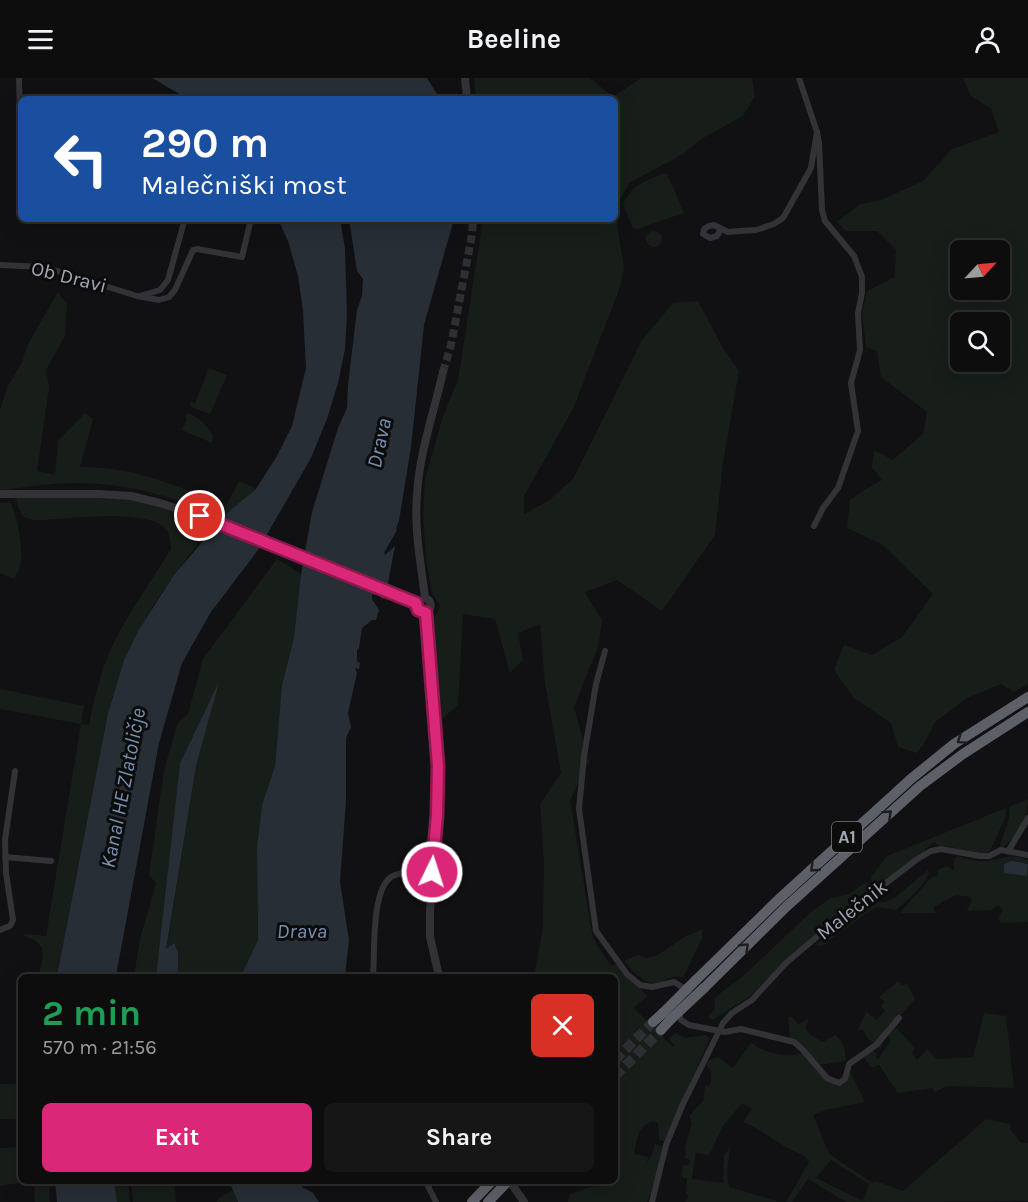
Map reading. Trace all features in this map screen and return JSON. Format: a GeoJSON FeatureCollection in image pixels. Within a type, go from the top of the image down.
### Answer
{"type":"FeatureCollection","features":[{"type":"Feature","properties":{"kind":"highway","name":"A1"},"geometry":{"type":"LineString","coordinates":[[657,1026],[700,984],[779,899],[912,778],[954,744],[1028,697]]}},
{"type":"Feature","properties":{"kind":"highway","name":"A1"},"geometry":{"type":"LineString","coordinates":[[700,984],[920,786],[963,754],[1028,712]]}},
{"type":"Feature","properties":{"kind":"highway"},"geometry":{"type":"LineString","coordinates":[[471,1202],[490,1184]]}},
{"type":"Feature","properties":{"kind":"highway"},"geometry":{"type":"LineString","coordinates":[[488,1202],[505,1184]]}},
{"type":"Feature","properties":{"kind":"street"},"geometry":{"type":"LineString","coordinates":[[19,78],[19,96]]}},
{"type":"Feature","properties":{"kind":"street"},"geometry":{"type":"LineString","coordinates":[[465,78],[467,96]]}},
{"type":"Feature","properties":{"kind":"street"},"geometry":{"type":"LineString","coordinates":[[799,78],[819,142],[822,210],[825,221],[854,256],[862,277],[858,313],[860,350],[851,383],[858,431],[838,488],[823,508],[814,526]]}},
{"type":"Feature","properties":{"kind":"street"},"geometry":{"type":"LineString","coordinates":[[721,230],[728,232],[756,230],[774,224],[783,218],[811,168],[817,132]]}},
{"type":"Feature","properties":{"kind":"street"},"geometry":{"type":"LineString","coordinates":[[136,296],[160,290],[168,280],[184,222]]}},
{"type":"Feature","properties":{"kind":"street","name":"Ob Dravi"},"geometry":{"type":"LineString","coordinates":[[0,265],[44,267],[136,296],[159,300],[169,297],[175,290],[193,250],[242,257],[249,222]]}},
{"type":"Feature","properties":{"kind":"street"},"geometry":{"type":"LineString","coordinates":[[425,598],[417,528],[417,495],[420,468],[443,372]]}},
{"type":"Feature","properties":{"kind":"street"},"geometry":{"type":"LineString","coordinates":[[0,495],[131,496],[200,516],[412,601],[418,610],[426,613]]}},
{"type":"Feature","properties":{"kind":"street"},"geometry":{"type":"LineString","coordinates":[[412,601],[422,598],[429,600],[430,610],[426,613]]}},
{"type":"Feature","properties":{"kind":"street"},"geometry":{"type":"LineString","coordinates":[[426,613],[438,761],[430,937],[439,974]]}},
{"type":"Feature","properties":{"kind":"street"},"geometry":{"type":"LineString","coordinates":[[605,651],[596,684],[584,756],[579,809],[597,931],[627,974],[640,985],[652,987],[674,981],[688,990],[689,998],[679,1009],[678,1014],[681,1020],[689,1025],[725,1032],[741,1029],[794,1042],[827,1078],[839,1083],[845,1079],[849,1064],[876,1045],[899,1018]]}},
{"type":"Feature","properties":{"kind":"street"},"geometry":{"type":"LineString","coordinates":[[0,930],[10,927],[13,920],[6,873],[5,840],[15,771]]}},
{"type":"Feature","properties":{"kind":"street"},"geometry":{"type":"LineString","coordinates":[[1028,818],[1009,850],[1028,855]]}},
{"type":"Feature","properties":{"kind":"street","name":"Malečnik"},"geometry":{"type":"LineString","coordinates":[[652,1202],[666,1145],[682,1106],[719,1029],[732,1013],[752,1000],[786,963],[825,930],[924,855],[941,849],[989,856],[1001,850],[1009,850]]}},
{"type":"Feature","properties":{"kind":"street"},"geometry":{"type":"LineString","coordinates":[[5,857],[51,861]]}},
{"type":"Feature","properties":{"kind":"street"},"geometry":{"type":"LineString","coordinates":[[374,974],[377,915],[381,888],[392,876],[401,873],[432,872]]}},
{"type":"Feature","properties":{"kind":"street"},"geometry":{"type":"LineString","coordinates":[[427,1184],[436,1202]]}},
{"type":"Feature","properties":{"kind":"street"},"geometry":{"type":"LineString","coordinates":[[512,1184],[524,1202]]}},
{"type":"Feature","properties":{"kind":"shaded area"},"geometry":{"type":"Polygon","coordinates":[[[474,78],[590,78],[612,96],[476,96],[474,78]]]}},
{"type":"Feature","properties":{"kind":"shaded area"},"geometry":{"type":"Polygon","coordinates":[[[641,78],[752,78],[755,96],[743,116],[703,138],[683,154],[629,183],[618,204],[618,96],[614,96],[641,78]]]}},
{"type":"Feature","properties":{"kind":"shaded area"},"geometry":{"type":"Polygon","coordinates":[[[963,78],[1028,78],[1028,684],[1014,692],[1001,684],[967,698],[935,722],[917,753],[898,747],[891,723],[854,698],[834,670],[844,645],[872,655],[902,637],[933,594],[883,545],[847,528],[850,500],[882,480],[872,467],[874,450],[893,460],[923,434],[927,412],[881,377],[877,352],[866,347],[862,313],[867,291],[895,277],[896,250],[877,231],[846,231],[837,222],[860,204],[881,200],[923,181],[952,149],[999,132],[991,109],[971,96],[963,78]]]}},
{"type":"Feature","properties":{"kind":"shaded area"},"geometry":{"type":"Polygon","coordinates":[[[662,174],[667,174],[684,213],[637,229],[633,228],[623,205],[626,199],[639,185],[662,174]]]}},
{"type":"Feature","properties":{"kind":"shaded area"},"geometry":{"type":"Polygon","coordinates":[[[483,222],[617,222],[624,268],[620,287],[573,409],[524,496],[524,514],[548,501],[573,479],[642,340],[673,303],[698,301],[723,348],[739,371],[723,463],[715,535],[662,611],[617,580],[585,592],[602,621],[598,647],[574,707],[589,761],[570,800],[593,938],[611,966],[617,964],[647,996],[634,1008],[673,1047],[669,1039],[675,1033],[685,1038],[705,1035],[710,1038],[664,1141],[659,1140],[658,1123],[654,1121],[645,1125],[639,1133],[634,1154],[648,1157],[647,1163],[655,1144],[662,1146],[655,1180],[647,1202],[568,1202],[569,1194],[601,1184],[618,1184],[618,974],[534,974],[543,928],[544,861],[540,804],[561,773],[545,683],[540,624],[518,633],[523,660],[510,673],[495,619],[463,614],[458,705],[442,719],[432,619],[437,614],[440,605],[432,593],[426,559],[423,515],[425,479],[443,416],[458,380],[483,222]]]}},
{"type":"Feature","properties":{"kind":"shaded area"},"geometry":{"type":"Polygon","coordinates":[[[654,231],[660,233],[662,239],[660,245],[654,247],[648,245],[646,239],[648,233],[654,231]]]}},
{"type":"Feature","properties":{"kind":"shaded area"},"geometry":{"type":"Polygon","coordinates":[[[58,292],[67,304],[65,336],[46,370],[49,388],[37,471],[55,475],[58,441],[85,413],[93,419],[80,467],[137,474],[227,504],[239,481],[256,489],[223,517],[169,498],[112,485],[65,483],[0,490],[0,409],[27,346],[58,292]]]}},
{"type":"Feature","properties":{"kind":"shaded area"},"geometry":{"type":"Polygon","coordinates":[[[209,368],[227,375],[210,414],[191,407],[190,402],[195,403],[209,368]]]}},
{"type":"Feature","properties":{"kind":"shaded area"},"geometry":{"type":"Polygon","coordinates":[[[189,413],[202,421],[213,435],[212,443],[182,430],[187,418],[184,416],[189,413]]]}},
{"type":"Feature","properties":{"kind":"shaded area"},"geometry":{"type":"Polygon","coordinates":[[[97,497],[157,505],[213,524],[155,603],[124,660],[108,713],[57,974],[39,974],[43,957],[42,947],[36,941],[21,934],[46,936],[81,724],[89,725],[98,686],[117,636],[171,549],[168,532],[156,522],[114,516],[30,519],[24,517],[20,512],[16,498],[97,497]]]}},
{"type":"Feature","properties":{"kind":"shaded area"},"geometry":{"type":"Polygon","coordinates":[[[10,502],[17,522],[21,548],[20,566],[14,579],[0,573],[0,503],[10,502]]]}},
{"type":"Feature","properties":{"kind":"shaded area"},"geometry":{"type":"Polygon","coordinates":[[[277,559],[301,574],[294,637],[282,685],[275,766],[262,805],[257,846],[258,940],[242,974],[178,974],[178,953],[173,943],[166,951],[196,766],[217,687],[180,763],[156,974],[134,974],[140,939],[156,883],[149,875],[164,770],[178,722],[188,714],[203,659],[277,559]]]}},
{"type":"Feature","properties":{"kind":"shaded area"},"geometry":{"type":"Polygon","coordinates":[[[0,689],[84,706],[81,724],[0,709],[0,689]]]}},
{"type":"Feature","properties":{"kind":"shaded area"},"geometry":{"type":"Polygon","coordinates":[[[1028,799],[1026,814],[1020,828],[1011,840],[999,849],[1009,818],[1009,807],[1028,799]]]}},
{"type":"Feature","properties":{"kind":"shaded area"},"geometry":{"type":"Polygon","coordinates":[[[1006,808],[1006,816],[990,851],[977,854],[939,846],[935,842],[765,981],[749,997],[712,1020],[708,1017],[715,1008],[714,998],[742,977],[811,912],[829,899],[849,894],[866,882],[868,884],[872,882],[871,877],[887,856],[1006,808]]]}},
{"type":"Feature","properties":{"kind":"shaded area"},"geometry":{"type":"Polygon","coordinates":[[[957,856],[979,861],[1010,856],[1028,860],[1028,864],[1025,862],[1027,875],[1028,869],[1028,922],[1001,923],[998,919],[1003,910],[998,905],[992,910],[968,911],[972,901],[970,897],[956,895],[934,907],[935,913],[902,913],[901,911],[932,877],[938,876],[937,870],[947,866],[954,871],[954,860],[957,856]]]}},
{"type":"Feature","properties":{"kind":"shaded area"},"geometry":{"type":"Polygon","coordinates":[[[928,870],[929,873],[923,884],[896,910],[877,907],[822,946],[816,945],[865,906],[869,907],[896,897],[928,870]]]}},
{"type":"Feature","properties":{"kind":"shaded area"},"geometry":{"type":"Polygon","coordinates":[[[703,929],[702,938],[683,978],[675,977],[654,983],[646,982],[624,961],[638,955],[647,958],[658,955],[686,936],[703,929]]]}},
{"type":"Feature","properties":{"kind":"shaded area"},"geometry":{"type":"Polygon","coordinates":[[[898,981],[902,986],[907,983],[915,999],[875,1044],[867,1038],[863,1030],[858,1030],[866,1012],[877,1020],[885,1011],[881,1006],[885,1002],[879,997],[898,981]]]}},
{"type":"Feature","properties":{"kind":"shaded area"},"geometry":{"type":"Polygon","coordinates":[[[984,1013],[1006,1016],[1014,1088],[947,1086],[935,1092],[933,1088],[898,1093],[879,1065],[872,1068],[863,1056],[872,1051],[878,1053],[876,1058],[878,1059],[890,1042],[890,1037],[886,1037],[880,1049],[877,1047],[894,1026],[915,1048],[912,1054],[917,1060],[927,1049],[936,1059],[973,1057],[984,1013]]]}},
{"type":"Feature","properties":{"kind":"shaded area"},"geometry":{"type":"Polygon","coordinates":[[[788,1017],[792,1017],[798,1024],[807,1018],[809,1021],[805,1028],[811,1035],[823,1042],[835,1035],[838,1037],[842,1043],[846,1061],[818,1065],[790,1039],[788,1017]]]}},
{"type":"Feature","properties":{"kind":"shaded area"},"geometry":{"type":"Polygon","coordinates":[[[751,1043],[777,1054],[791,1055],[804,1052],[836,1084],[844,1083],[849,1070],[865,1102],[813,1115],[829,1154],[874,1183],[876,1181],[903,1191],[986,1119],[1010,1124],[1011,1130],[1021,1143],[1028,1143],[1028,1201],[846,1202],[808,1179],[792,1202],[786,1202],[685,1202],[689,1197],[686,1194],[687,1179],[681,1176],[683,1165],[689,1165],[690,1160],[685,1158],[686,1151],[684,1151],[692,1123],[689,1116],[703,1101],[705,1086],[710,1084],[711,1073],[706,1065],[709,1060],[718,1057],[733,1068],[751,1043]],[[742,1103],[723,1126],[709,1155],[696,1153],[692,1179],[723,1183],[724,1156],[730,1147],[727,1173],[729,1187],[786,1202],[809,1162],[806,1157],[743,1122],[752,1109],[742,1103]],[[831,1160],[816,1178],[863,1201],[869,1184],[831,1160]]]}},
{"type":"Feature","properties":{"kind":"shaded area"},"geometry":{"type":"Polygon","coordinates":[[[0,1084],[18,1084],[18,1119],[0,1119],[0,1084]]]}},
{"type":"Feature","properties":{"kind":"shaded area"},"geometry":{"type":"Polygon","coordinates":[[[18,1147],[18,1183],[0,1186],[0,1148],[18,1147]]]}},
{"type":"Feature","properties":{"kind":"shaded area"},"geometry":{"type":"Polygon","coordinates":[[[34,1184],[50,1184],[50,1202],[35,1202],[34,1184]]]}},
{"type":"Feature","properties":{"kind":"shaded area"},"geometry":{"type":"Polygon","coordinates":[[[114,1184],[128,1184],[130,1202],[116,1202],[114,1184]]]}},
{"type":"Feature","properties":{"kind":"shaded area"},"geometry":{"type":"Polygon","coordinates":[[[131,1184],[176,1184],[176,1202],[133,1202],[131,1184]]]}},
{"type":"Feature","properties":{"kind":"shaded area"},"geometry":{"type":"Polygon","coordinates":[[[233,1190],[238,1202],[216,1202],[223,1195],[233,1190]]]}},
{"type":"Feature","properties":{"kind":"water"},"geometry":{"type":"Polygon","coordinates":[[[152,78],[427,78],[438,96],[183,96],[152,78]]]}},
{"type":"Feature","properties":{"kind":"water","name":"Kanal HE Zlatoličje"},"geometry":{"type":"Polygon","coordinates":[[[279,222],[340,222],[345,249],[347,314],[345,349],[327,419],[311,458],[258,550],[211,612],[182,663],[159,743],[116,974],[57,974],[108,713],[124,660],[138,631],[174,575],[226,514],[256,489],[277,456],[292,426],[306,368],[303,311],[298,276],[288,241],[279,222]]]}},
{"type":"Feature","properties":{"kind":"water","name":"Drava"},"geometry":{"type":"Polygon","coordinates":[[[349,222],[453,222],[424,325],[411,447],[399,521],[397,530],[384,553],[385,555],[395,546],[385,598],[382,599],[379,594],[372,595],[379,610],[376,620],[372,620],[362,628],[357,650],[357,661],[360,663],[359,669],[355,668],[357,673],[348,713],[351,727],[346,738],[346,801],[340,882],[349,940],[345,974],[242,974],[258,940],[257,846],[262,805],[275,766],[282,685],[294,637],[301,574],[312,512],[338,428],[347,408],[357,310],[362,296],[363,279],[357,271],[349,222]]]}},
{"type":"Feature","properties":{"kind":"water"},"geometry":{"type":"Polygon","coordinates":[[[219,682],[196,766],[166,949],[174,943],[178,953],[178,974],[156,974],[180,763],[219,682]]]}},
{"type":"Feature","properties":{"kind":"water"},"geometry":{"type":"Polygon","coordinates":[[[1012,861],[1028,864],[1027,876],[1004,873],[1004,864],[1012,861]]]}},
{"type":"Feature","properties":{"kind":"water"},"geometry":{"type":"Polygon","coordinates":[[[55,1184],[114,1184],[117,1202],[57,1202],[55,1184]]]}},
{"type":"Feature","properties":{"kind":"water"},"geometry":{"type":"Polygon","coordinates":[[[230,1184],[302,1184],[302,1187],[313,1193],[319,1202],[238,1202],[230,1184]]]}},
{"type":"Feature","properties":{"kind":"tunnel"},"geometry":{"type":"LineString","coordinates":[[443,372],[451,345],[473,222]]}},
{"type":"Feature","properties":{"kind":"tunnel"},"geometry":{"type":"LineString","coordinates":[[618,1057],[653,1022]]}},
{"type":"Feature","properties":{"kind":"tunnel"},"geometry":{"type":"LineString","coordinates":[[618,1073],[661,1030]]}},
{"type":"Feature","properties":{"kind":"route"},"geometry":{"type":"LineString","coordinates":[[200,516],[416,603],[416,608],[420,612],[426,613],[438,766],[432,872]]}}]}
